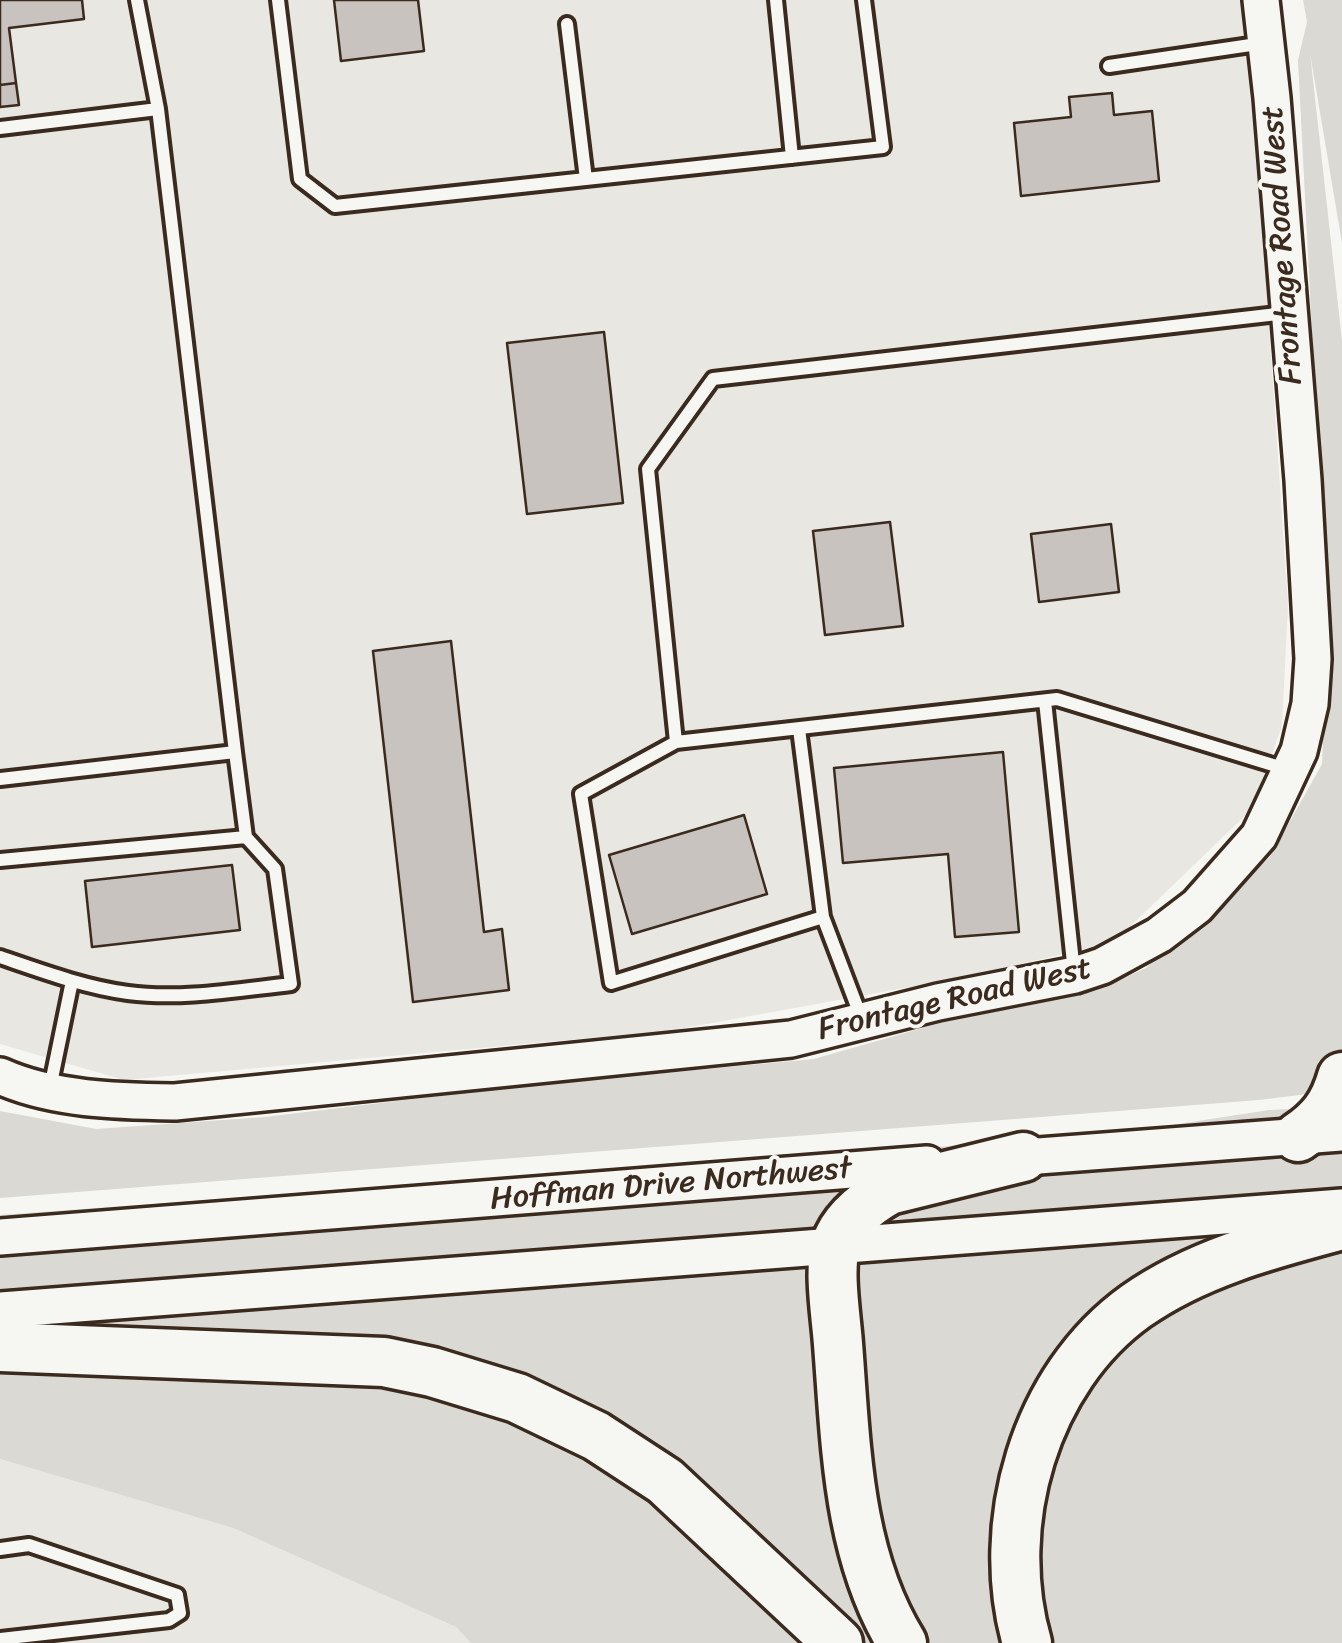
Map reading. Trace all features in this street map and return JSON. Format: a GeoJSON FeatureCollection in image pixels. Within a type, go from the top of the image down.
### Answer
{"type":"FeatureCollection","features":[{"type":"Feature","properties":{"kind":"highway"},"geometry":{"type":"LineString","coordinates":[[1320,1135],[1316,1125],[1337,1096],[1342,1077]]}},
{"type":"Feature","properties":{"kind":"highway"},"geometry":{"type":"LineString","coordinates":[[902,1643],[871,1577],[852,1497],[834,1297],[836,1245],[848,1222],[870,1201],[889,1190],[1024,1157]]}},
{"type":"Feature","properties":{"kind":"highway"},"geometry":{"type":"LineString","coordinates":[[1027,1643],[1020,1620],[1015,1573],[1016,1526],[1024,1478],[1040,1430],[1096,1342],[1136,1307],[1187,1278],[1258,1247],[1342,1225]]}},
{"type":"Feature","properties":{"kind":"highway"},"geometry":{"type":"LineString","coordinates":[[0,1347],[384,1362],[517,1398],[596,1436],[665,1480],[838,1643]]}},
{"type":"Feature","properties":{"kind":"main road","name":"Frontage Road West"},"geometry":{"type":"LineString","coordinates":[[0,1076],[50,1090],[118,1101],[175,1102],[791,1039],[938,1002],[1074,975],[1127,955],[1197,906],[1259,836],[1290,771],[1310,704],[1313,659],[1304,497],[1261,0]]}},
{"type":"Feature","properties":{"kind":"main road","name":"Hoffman Drive Northwest"},"geometry":{"type":"LineString","coordinates":[[0,1238],[1320,1135]]}},
{"type":"Feature","properties":{"kind":"main road"},"geometry":{"type":"LineString","coordinates":[[0,1310],[1342,1207]]}},
{"type":"Feature","properties":{"kind":"lane"},"geometry":{"type":"LineString","coordinates":[[0,958],[129,993],[201,994],[290,984],[274,869],[246,837],[158,109],[136,0]]}},
{"type":"Feature","properties":{"kind":"lane"},"geometry":{"type":"LineString","coordinates":[[278,0],[300,178],[335,206],[883,147],[864,0]]}},
{"type":"Feature","properties":{"kind":"lane"},"geometry":{"type":"LineString","coordinates":[[776,0],[792,157]]}},
{"type":"Feature","properties":{"kind":"lane"},"geometry":{"type":"LineString","coordinates":[[567,24],[586,179]]}},
{"type":"Feature","properties":{"kind":"lane"},"geometry":{"type":"LineString","coordinates":[[1109,66],[1266,42]]}},
{"type":"Feature","properties":{"kind":"lane"},"geometry":{"type":"LineString","coordinates":[[0,128],[158,109]]}},
{"type":"Feature","properties":{"kind":"lane"},"geometry":{"type":"LineString","coordinates":[[676,742],[648,469],[713,379],[1288,313]]}},
{"type":"Feature","properties":{"kind":"lane"},"geometry":{"type":"LineString","coordinates":[[823,918],[611,983],[581,794],[676,742],[1057,700],[1290,771]]}},
{"type":"Feature","properties":{"kind":"lane"},"geometry":{"type":"LineString","coordinates":[[1045,701],[1074,975]]}},
{"type":"Feature","properties":{"kind":"lane"},"geometry":{"type":"LineString","coordinates":[[798,729],[823,918],[863,1023]]}},
{"type":"Feature","properties":{"kind":"lane"},"geometry":{"type":"LineString","coordinates":[[0,779],[235,752]]}},
{"type":"Feature","properties":{"kind":"lane"},"geometry":{"type":"LineString","coordinates":[[0,860],[246,837]]}},
{"type":"Feature","properties":{"kind":"lane"},"geometry":{"type":"LineString","coordinates":[[50,1090],[72,980]]}},
{"type":"Feature","properties":{"kind":"lane"},"geometry":{"type":"LineString","coordinates":[[0,1549],[29,1546],[177,1595],[180,1613],[170,1620],[0,1638]]}},
{"type":"Feature","properties":{"kind":"shaded area"},"geometry":{"type":"Polygon","coordinates":[[[0,0],[1247,0],[1288,605],[1282,726],[1252,809],[1114,942],[970,976],[668,1031],[124,1080],[0,1044],[0,0]]]}},
{"type":"Feature","properties":{"kind":"shaded area"},"geometry":{"type":"Polygon","coordinates":[[[1303,0],[1342,0],[1342,243],[1310,53],[1342,341],[1342,1073],[1315,1093],[1259,1100],[0,1198],[0,1111],[96,1129],[265,1117],[504,1088],[814,1059],[940,1023],[1095,991],[1146,968],[1270,857],[1322,764],[1327,625],[1298,60],[1307,22],[1303,0]]]}},
{"type":"Feature","properties":{"kind":"shaded area"},"geometry":{"type":"Polygon","coordinates":[[[1342,1107],[1342,1643],[471,1643],[456,1627],[233,1528],[0,1459],[0,1215],[1114,1134],[1269,1110],[1342,1107]]]}},
{"type":"Feature","properties":{"kind":"shaded area"},"geometry":{"type":"Polygon","coordinates":[[[0,1459],[233,1528],[456,1627],[471,1643],[0,1643],[0,1459]]]}},
{"type":"Feature","properties":{"kind":"building"},"geometry":{"type":"Polygon","coordinates":[[[0,0],[82,0],[84,19],[9,28],[16,83],[0,85],[0,0]]]}},
{"type":"Feature","properties":{"kind":"building"},"geometry":{"type":"Polygon","coordinates":[[[334,0],[418,0],[424,51],[341,61],[334,0]]]}},
{"type":"Feature","properties":{"kind":"building"},"geometry":{"type":"Polygon","coordinates":[[[16,83],[19,105],[0,107],[0,85],[16,83]]]}},
{"type":"Feature","properties":{"kind":"building"},"geometry":{"type":"Polygon","coordinates":[[[1112,93],[1114,115],[1152,111],[1159,181],[1021,196],[1014,123],[1071,117],[1069,97],[1112,93]]]}},
{"type":"Feature","properties":{"kind":"building"},"geometry":{"type":"Polygon","coordinates":[[[604,332],[623,503],[527,514],[507,343],[604,332]]]}},
{"type":"Feature","properties":{"kind":"building"},"geometry":{"type":"Polygon","coordinates":[[[890,522],[903,626],[825,635],[813,531],[890,522]]]}},
{"type":"Feature","properties":{"kind":"building"},"geometry":{"type":"Polygon","coordinates":[[[1111,524],[1119,592],[1039,602],[1031,534],[1111,524]]]}},
{"type":"Feature","properties":{"kind":"building"},"geometry":{"type":"Polygon","coordinates":[[[451,641],[484,932],[502,929],[509,990],[413,1002],[373,651],[451,641]]]}},
{"type":"Feature","properties":{"kind":"building"},"geometry":{"type":"Polygon","coordinates":[[[1003,752],[1019,932],[955,937],[948,854],[843,863],[834,768],[1003,752]]]}},
{"type":"Feature","properties":{"kind":"building"},"geometry":{"type":"Polygon","coordinates":[[[744,815],[767,894],[632,934],[609,855],[744,815]]]}},
{"type":"Feature","properties":{"kind":"building"},"geometry":{"type":"Polygon","coordinates":[[[232,865],[240,930],[92,947],[85,881],[232,865]]]}}]}
